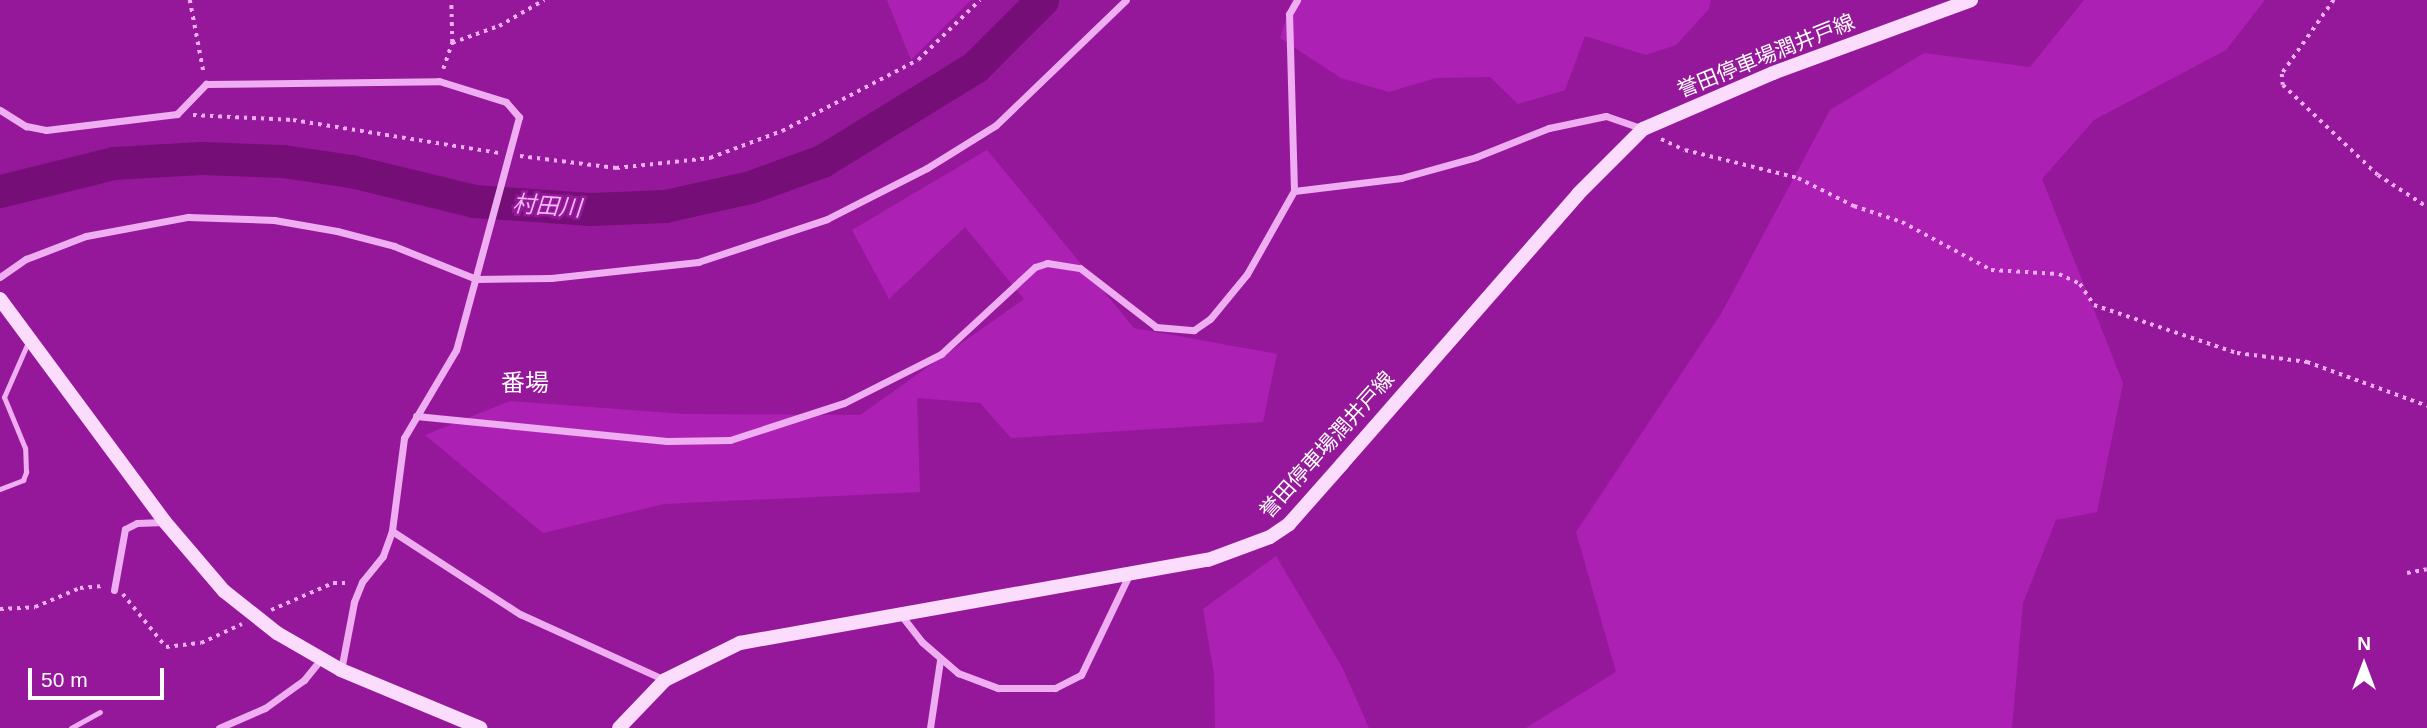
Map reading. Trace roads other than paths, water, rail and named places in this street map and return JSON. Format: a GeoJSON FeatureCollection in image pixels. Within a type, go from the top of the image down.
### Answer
{"type":"FeatureCollection","features":[{"type":"Feature","properties":{"kind":"main road","name":"誉田停車場潤井戸線"},"geometry":{"type":"LineString","coordinates":[[619,728],[665,680],[740,643],[1130,575],[1253,547],[1289,524],[1569,203],[1643,130],[1773,73],[1971,0]]}},
{"type":"Feature","properties":{"kind":"main road"},"geometry":{"type":"LineString","coordinates":[[0,299],[165,522],[203,569],[256,618],[341,670],[477,727]]}},
{"type":"Feature","properties":{"kind":"street"},"geometry":{"type":"LineString","coordinates":[[0,277],[26,259],[86,236],[188,217],[274,220],[337,231],[394,246],[477,279],[551,278],[698,262],[827,219],[927,168],[996,125],[1126,0]]}},
{"type":"Feature","properties":{"kind":"street"},"geometry":{"type":"LineString","coordinates":[[416,416],[667,441],[730,440],[844,403],[942,354],[1035,267],[1047,263],[1080,268],[1156,327],[1194,330],[1210,319],[1247,274],[1294,191],[1289,14],[1297,0]]}},
{"type":"Feature","properties":{"kind":"street"},"geometry":{"type":"LineString","coordinates":[[0,110],[26,126],[46,130],[177,114],[206,84],[439,81],[506,102],[519,117],[456,350],[404,438],[392,531],[383,556],[362,582],[341,670]]}},
{"type":"Feature","properties":{"kind":"street"},"geometry":{"type":"LineString","coordinates":[[1294,191],[1401,178],[1476,158],[1549,128],[1606,116],[1643,130]]}},
{"type":"Feature","properties":{"kind":"street"},"geometry":{"type":"LineString","coordinates":[[114,590],[125,529],[137,523],[165,522]]}},
{"type":"Feature","properties":{"kind":"street"},"geometry":{"type":"LineString","coordinates":[[392,531],[520,614],[665,680]]}},
{"type":"Feature","properties":{"kind":"street"},"geometry":{"type":"LineString","coordinates":[[901,615],[940,660],[958,673],[998,688],[1023,690],[1066,684],[1082,675],[1094,656],[1130,575]]}},
{"type":"Feature","properties":{"kind":"street"},"geometry":{"type":"LineString","coordinates":[[219,728],[265,708],[304,680],[321,659]]}},
{"type":"Feature","properties":{"kind":"street"},"geometry":{"type":"LineString","coordinates":[[930,728],[940,660]]}},
{"type":"Feature","properties":{"kind":"lane"},"geometry":{"type":"LineString","coordinates":[[0,489],[23,480],[26,472],[25,448],[4,397],[30,337]]}},
{"type":"Feature","properties":{"kind":"lane"},"geometry":{"type":"LineString","coordinates":[[71,728],[100,712]]}},
{"type":"Feature","properties":{"kind":"waterway","name":"村田川"},"geometry":{"type":"LineString","coordinates":[[0,191],[114,163],[201,158],[283,161],[351,171],[474,201],[591,209],[665,206],[750,187],[822,161],[975,67],[1042,0]]}},
{"type":"Feature","properties":{"kind":"district","name":"番場"},"geometry":{"type":"Point","coordinates":[525,383]}}]}
